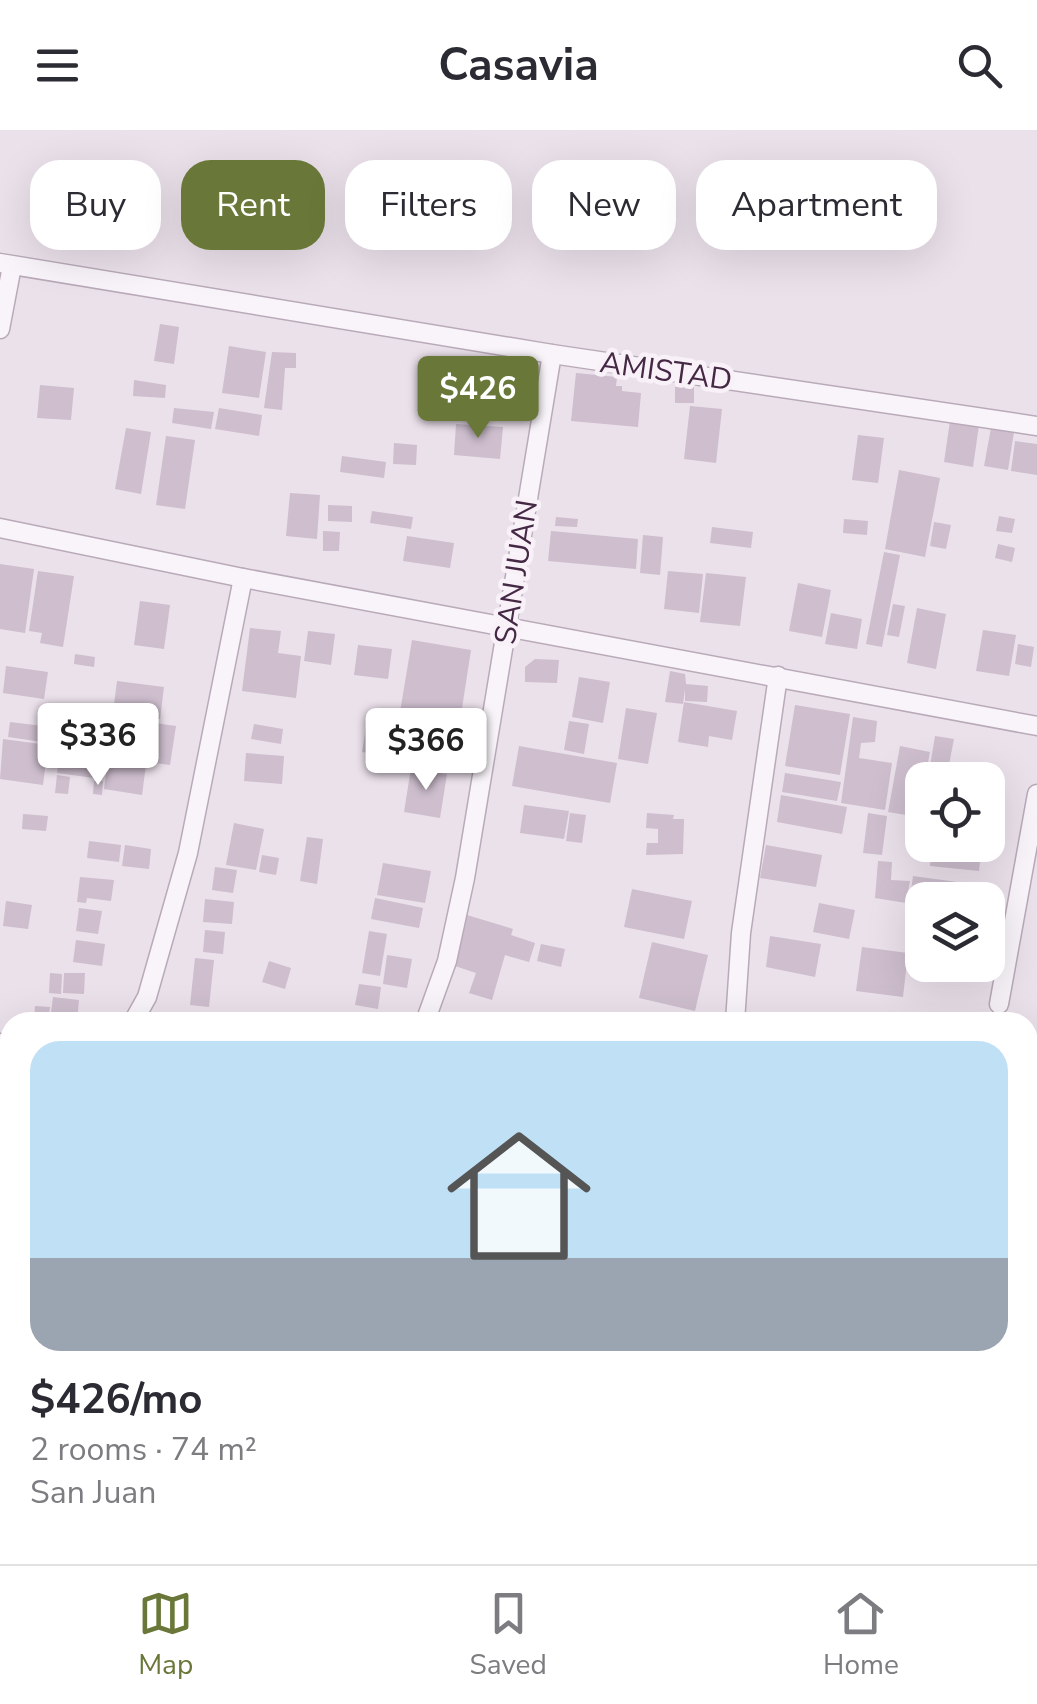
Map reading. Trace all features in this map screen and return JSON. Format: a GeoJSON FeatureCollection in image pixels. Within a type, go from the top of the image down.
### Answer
{"type":"FeatureCollection","features":[{"type":"Feature","properties":{"kind":"street"},"geometry":{"type":"LineString","coordinates":[[0,329],[6,265]]}},
{"type":"Feature","properties":{"kind":"street","name":"AMISTAD"},"geometry":{"type":"LineString","coordinates":[[6,265],[552,354],[1037,426]]}},
{"type":"Feature","properties":{"kind":"street","name":"SAN JUAN"},"geometry":{"type":"LineString","coordinates":[[428,1012],[446,960],[465,878],[552,354]]}},
{"type":"Feature","properties":{"kind":"street"},"geometry":{"type":"LineString","coordinates":[[0,528],[243,578],[1037,726]]}},
{"type":"Feature","properties":{"kind":"street"},"geometry":{"type":"LineString","coordinates":[[138,1012],[147,997],[188,853],[243,578]]}},
{"type":"Feature","properties":{"kind":"street"},"geometry":{"type":"LineString","coordinates":[[736,1012],[741,934],[778,676]]}},
{"type":"Feature","properties":{"kind":"street"},"geometry":{"type":"LineString","coordinates":[[999,1004],[1037,794]]}},
{"type":"Feature","properties":{"kind":"building"},"geometry":{"type":"Polygon","coordinates":[[[160,324],[179,327],[174,364],[154,361],[160,324]]]}},
{"type":"Feature","properties":{"kind":"building"},"geometry":{"type":"Polygon","coordinates":[[[229,346],[266,352],[259,398],[222,393],[229,346]]]}},
{"type":"Feature","properties":{"kind":"building"},"geometry":{"type":"Polygon","coordinates":[[[272,352],[296,353],[296,368],[285,368],[282,410],[264,408],[272,352]]]}},
{"type":"Feature","properties":{"kind":"building"},"geometry":{"type":"Polygon","coordinates":[[[576,373],[617,377],[616,386],[622,386],[622,391],[641,393],[638,427],[571,421],[576,373]]]}},
{"type":"Feature","properties":{"kind":"building"},"geometry":{"type":"Polygon","coordinates":[[[134,380],[166,385],[165,398],[133,396],[134,380]]]}},
{"type":"Feature","properties":{"kind":"building"},"geometry":{"type":"Polygon","coordinates":[[[40,385],[74,388],[71,420],[37,418],[40,385]]]}},
{"type":"Feature","properties":{"kind":"building"},"geometry":{"type":"Polygon","coordinates":[[[694,386],[694,403],[675,403],[675,387],[694,386]]]}},
{"type":"Feature","properties":{"kind":"building"},"geometry":{"type":"Polygon","coordinates":[[[690,406],[722,409],[716,463],[684,459],[690,406]]]}},
{"type":"Feature","properties":{"kind":"building"},"geometry":{"type":"Polygon","coordinates":[[[174,408],[214,412],[211,429],[172,423],[174,408]]]}},
{"type":"Feature","properties":{"kind":"building"},"geometry":{"type":"Polygon","coordinates":[[[219,408],[262,415],[259,436],[215,429],[219,408]]]}},
{"type":"Feature","properties":{"kind":"building"},"geometry":{"type":"Polygon","coordinates":[[[950,421],[979,425],[973,467],[944,462],[950,421]]]}},
{"type":"Feature","properties":{"kind":"building"},"geometry":{"type":"Polygon","coordinates":[[[456,424],[503,427],[500,459],[454,455],[456,424]]]}},
{"type":"Feature","properties":{"kind":"building"},"geometry":{"type":"Polygon","coordinates":[[[126,428],[151,432],[141,494],[115,489],[126,428]]]}},
{"type":"Feature","properties":{"kind":"building"},"geometry":{"type":"Polygon","coordinates":[[[991,428],[1014,432],[1008,470],[984,466],[991,428]]]}},
{"type":"Feature","properties":{"kind":"building"},"geometry":{"type":"Polygon","coordinates":[[[858,435],[884,438],[878,483],[852,480],[858,435]]]}},
{"type":"Feature","properties":{"kind":"building"},"geometry":{"type":"Polygon","coordinates":[[[166,436],[195,440],[185,509],[156,505],[166,436]]]}},
{"type":"Feature","properties":{"kind":"building"},"geometry":{"type":"Polygon","coordinates":[[[1015,441],[1037,444],[1037,475],[1011,471],[1015,441]]]}},
{"type":"Feature","properties":{"kind":"building"},"geometry":{"type":"Polygon","coordinates":[[[394,443],[417,445],[416,465],[393,464],[394,443]]]}},
{"type":"Feature","properties":{"kind":"building"},"geometry":{"type":"Polygon","coordinates":[[[342,456],[386,462],[384,478],[340,472],[342,456]]]}},
{"type":"Feature","properties":{"kind":"building"},"geometry":{"type":"Polygon","coordinates":[[[899,470],[940,478],[925,557],[885,549],[899,470]]]}},
{"type":"Feature","properties":{"kind":"building"},"geometry":{"type":"Polygon","coordinates":[[[290,493],[320,495],[317,539],[286,536],[290,493]]]}},
{"type":"Feature","properties":{"kind":"building"},"geometry":{"type":"Polygon","coordinates":[[[328,505],[352,506],[352,522],[328,521],[328,505]]]}},
{"type":"Feature","properties":{"kind":"building"},"geometry":{"type":"Polygon","coordinates":[[[372,511],[413,517],[411,529],[370,523],[372,511]]]}},
{"type":"Feature","properties":{"kind":"building"},"geometry":{"type":"Polygon","coordinates":[[[999,516],[1015,519],[1012,533],[996,531],[999,516]]]}},
{"type":"Feature","properties":{"kind":"building"},"geometry":{"type":"Polygon","coordinates":[[[556,517],[578,519],[577,527],[555,526],[556,517]]]}},
{"type":"Feature","properties":{"kind":"building"},"geometry":{"type":"Polygon","coordinates":[[[844,519],[868,521],[867,535],[843,533],[844,519]]]}},
{"type":"Feature","properties":{"kind":"building"},"geometry":{"type":"Polygon","coordinates":[[[934,522],[951,525],[946,549],[930,546],[934,522]]]}},
{"type":"Feature","properties":{"kind":"building"},"geometry":{"type":"Polygon","coordinates":[[[712,527],[753,532],[751,548],[710,543],[712,527]]]}},
{"type":"Feature","properties":{"kind":"building"},"geometry":{"type":"Polygon","coordinates":[[[323,531],[340,532],[339,551],[323,551],[323,531]]]}},
{"type":"Feature","properties":{"kind":"building"},"geometry":{"type":"Polygon","coordinates":[[[551,531],[638,539],[636,569],[548,561],[551,531]]]}},
{"type":"Feature","properties":{"kind":"building"},"geometry":{"type":"Polygon","coordinates":[[[643,535],[663,537],[660,575],[640,573],[643,535]]]}},
{"type":"Feature","properties":{"kind":"building"},"geometry":{"type":"Polygon","coordinates":[[[407,536],[454,543],[450,568],[403,561],[407,536]]]}},
{"type":"Feature","properties":{"kind":"building"},"geometry":{"type":"Polygon","coordinates":[[[998,544],[1015,548],[1012,562],[995,558],[998,544]]]}},
{"type":"Feature","properties":{"kind":"building"},"geometry":{"type":"Polygon","coordinates":[[[884,552],[900,555],[882,647],[866,644],[884,552]]]}},
{"type":"Feature","properties":{"kind":"building"},"geometry":{"type":"Polygon","coordinates":[[[0,564],[34,569],[25,633],[0,629],[0,564]]]}},
{"type":"Feature","properties":{"kind":"building"},"geometry":{"type":"Polygon","coordinates":[[[38,571],[74,576],[63,647],[40,643],[42,633],[29,631],[38,571]]]}},
{"type":"Feature","properties":{"kind":"building"},"geometry":{"type":"Polygon","coordinates":[[[668,571],[703,574],[699,613],[664,609],[668,571]]]}},
{"type":"Feature","properties":{"kind":"building"},"geometry":{"type":"Polygon","coordinates":[[[706,573],[746,577],[740,626],[700,622],[706,573]]]}},
{"type":"Feature","properties":{"kind":"building"},"geometry":{"type":"Polygon","coordinates":[[[798,583],[831,590],[822,637],[789,631],[798,583]]]}},
{"type":"Feature","properties":{"kind":"building"},"geometry":{"type":"Polygon","coordinates":[[[140,601],[170,605],[164,649],[134,645],[140,601]]]}},
{"type":"Feature","properties":{"kind":"building"},"geometry":{"type":"Polygon","coordinates":[[[893,604],[905,606],[899,637],[887,635],[893,604]]]}},
{"type":"Feature","properties":{"kind":"building"},"geometry":{"type":"Polygon","coordinates":[[[917,608],[946,614],[936,669],[907,663],[917,608]]]}},
{"type":"Feature","properties":{"kind":"building"},"geometry":{"type":"Polygon","coordinates":[[[831,613],[862,619],[857,649],[825,644],[831,613]]]}},
{"type":"Feature","properties":{"kind":"building"},"geometry":{"type":"Polygon","coordinates":[[[250,628],[281,631],[278,653],[301,656],[296,698],[242,691],[250,628]]]}},
{"type":"Feature","properties":{"kind":"building"},"geometry":{"type":"Polygon","coordinates":[[[983,630],[1016,635],[1009,676],[976,671],[983,630]]]}},
{"type":"Feature","properties":{"kind":"building"},"geometry":{"type":"Polygon","coordinates":[[[308,631],[335,634],[331,665],[304,661],[308,631]]]}},
{"type":"Feature","properties":{"kind":"building"},"geometry":{"type":"Polygon","coordinates":[[[412,640],[471,650],[458,734],[398,724],[412,640]]]}},
{"type":"Feature","properties":{"kind":"building"},"geometry":{"type":"Polygon","coordinates":[[[1018,644],[1034,647],[1031,667],[1015,664],[1018,644]]]}},
{"type":"Feature","properties":{"kind":"building"},"geometry":{"type":"Polygon","coordinates":[[[358,645],[392,649],[388,679],[354,675],[358,645]]]}},
{"type":"Feature","properties":{"kind":"building"},"geometry":{"type":"Polygon","coordinates":[[[75,654],[95,657],[94,667],[74,664],[75,654]]]}},
{"type":"Feature","properties":{"kind":"building"},"geometry":{"type":"Polygon","coordinates":[[[535,659],[559,660],[557,683],[525,682],[525,667],[535,659]]]}},
{"type":"Feature","properties":{"kind":"building"},"geometry":{"type":"Polygon","coordinates":[[[6,666],[48,672],[44,699],[3,693],[6,666]]]}},
{"type":"Feature","properties":{"kind":"building"},"geometry":{"type":"Polygon","coordinates":[[[670,671],[685,674],[686,684],[708,686],[707,702],[685,701],[685,689],[683,704],[665,702],[670,671]]]}},
{"type":"Feature","properties":{"kind":"building"},"geometry":{"type":"Polygon","coordinates":[[[579,677],[610,682],[603,723],[572,717],[579,677]]]}},
{"type":"Feature","properties":{"kind":"building"},"geometry":{"type":"Polygon","coordinates":[[[117,681],[164,687],[160,719],[113,712],[117,681]]]}},
{"type":"Feature","properties":{"kind":"building"},"geometry":{"type":"Polygon","coordinates":[[[684,702],[737,711],[732,740],[709,736],[708,747],[678,742],[684,702]]]}},
{"type":"Feature","properties":{"kind":"building"},"geometry":{"type":"Polygon","coordinates":[[[795,705],[850,714],[840,775],[785,766],[795,705]]]}},
{"type":"Feature","properties":{"kind":"building"},"geometry":{"type":"Polygon","coordinates":[[[626,708],[657,713],[648,764],[618,759],[626,708]]]}},
{"type":"Feature","properties":{"kind":"building"},"geometry":{"type":"Polygon","coordinates":[[[98,715],[176,726],[170,765],[93,755],[98,715]]]}},
{"type":"Feature","properties":{"kind":"building"},"geometry":{"type":"Polygon","coordinates":[[[853,717],[877,721],[875,742],[861,743],[859,758],[892,763],[885,810],[841,803],[853,717]]]}},
{"type":"Feature","properties":{"kind":"building"},"geometry":{"type":"Polygon","coordinates":[[[569,721],[589,724],[584,754],[564,750],[569,721]]]}},
{"type":"Feature","properties":{"kind":"building"},"geometry":{"type":"Polygon","coordinates":[[[10,722],[51,727],[49,743],[8,737],[10,722]]]}},
{"type":"Feature","properties":{"kind":"building"},"geometry":{"type":"Polygon","coordinates":[[[367,722],[413,730],[408,760],[362,752],[367,722]]]}},
{"type":"Feature","properties":{"kind":"building"},"geometry":{"type":"Polygon","coordinates":[[[254,724],[283,729],[281,744],[251,739],[254,724]]]}},
{"type":"Feature","properties":{"kind":"building"},"geometry":{"type":"Polygon","coordinates":[[[935,736],[954,739],[950,762],[931,762],[935,736]]]}},
{"type":"Feature","properties":{"kind":"building"},"geometry":{"type":"Polygon","coordinates":[[[3,739],[48,745],[43,785],[0,779],[3,739]]]}},
{"type":"Feature","properties":{"kind":"building"},"geometry":{"type":"Polygon","coordinates":[[[519,746],[617,763],[610,803],[512,786],[519,746]]]}},
{"type":"Feature","properties":{"kind":"building"},"geometry":{"type":"Polygon","coordinates":[[[900,746],[930,752],[928,762],[905,762],[905,815],[888,812],[900,746]]]}},
{"type":"Feature","properties":{"kind":"building"},"geometry":{"type":"Polygon","coordinates":[[[60,751],[105,758],[102,779],[57,773],[60,751]]]}},
{"type":"Feature","properties":{"kind":"building"},"geometry":{"type":"Polygon","coordinates":[[[246,753],[284,756],[282,784],[244,781],[246,753]]]}},
{"type":"Feature","properties":{"kind":"building"},"geometry":{"type":"Polygon","coordinates":[[[108,759],[146,765],[142,795],[104,789],[108,759]]]}},
{"type":"Feature","properties":{"kind":"building"},"geometry":{"type":"Polygon","coordinates":[[[411,768],[447,774],[440,818],[404,812],[411,768]]]}},
{"type":"Feature","properties":{"kind":"building"},"geometry":{"type":"Polygon","coordinates":[[[785,773],[841,782],[837,801],[782,792],[785,773]]]}},
{"type":"Feature","properties":{"kind":"building"},"geometry":{"type":"Polygon","coordinates":[[[57,775],[70,777],[68,794],[55,793],[57,775]]]}},
{"type":"Feature","properties":{"kind":"building"},"geometry":{"type":"Polygon","coordinates":[[[94,781],[103,781],[102,795],[93,794],[94,781]]]}},
{"type":"Feature","properties":{"kind":"building"},"geometry":{"type":"Polygon","coordinates":[[[781,795],[847,807],[842,834],[777,822],[781,795]]]}},
{"type":"Feature","properties":{"kind":"building"},"geometry":{"type":"Polygon","coordinates":[[[524,805],[569,811],[564,839],[520,833],[524,805]]]}},
{"type":"Feature","properties":{"kind":"building"},"geometry":{"type":"Polygon","coordinates":[[[570,813],[586,815],[582,843],[566,841],[570,813]]]}},
{"type":"Feature","properties":{"kind":"building"},"geometry":{"type":"Polygon","coordinates":[[[647,813],[684,819],[683,854],[646,855],[647,843],[658,843],[658,829],[646,828],[647,813]]]}},
{"type":"Feature","properties":{"kind":"building"},"geometry":{"type":"Polygon","coordinates":[[[868,813],[887,816],[882,855],[863,853],[868,813]]]}},
{"type":"Feature","properties":{"kind":"building"},"geometry":{"type":"Polygon","coordinates":[[[23,814],[48,816],[46,831],[22,829],[23,814]]]}},
{"type":"Feature","properties":{"kind":"building"},"geometry":{"type":"Polygon","coordinates":[[[234,823],[264,829],[256,870],[226,865],[234,823]]]}},
{"type":"Feature","properties":{"kind":"building"},"geometry":{"type":"Polygon","coordinates":[[[307,837],[323,839],[317,884],[300,881],[307,837]]]}},
{"type":"Feature","properties":{"kind":"building"},"geometry":{"type":"Polygon","coordinates":[[[89,841],[121,845],[119,862],[87,858],[89,841]]]}},
{"type":"Feature","properties":{"kind":"building"},"geometry":{"type":"Polygon","coordinates":[[[125,845],[151,849],[149,869],[122,866],[125,845]]]}},
{"type":"Feature","properties":{"kind":"building"},"geometry":{"type":"Polygon","coordinates":[[[766,845],[822,855],[816,887],[760,878],[766,845]]]}},
{"type":"Feature","properties":{"kind":"building"},"geometry":{"type":"Polygon","coordinates":[[[262,855],[279,858],[276,875],[259,872],[262,855]]]}},
{"type":"Feature","properties":{"kind":"building"},"geometry":{"type":"Polygon","coordinates":[[[878,861],[892,862],[891,880],[910,881],[905,882],[905,903],[875,898],[878,861]]]}},
{"type":"Feature","properties":{"kind":"building"},"geometry":{"type":"Polygon","coordinates":[[[930,862],[980,862],[979,871],[930,866],[930,862]]]}},
{"type":"Feature","properties":{"kind":"building"},"geometry":{"type":"Polygon","coordinates":[[[383,863],[431,871],[425,903],[377,895],[383,863]]]}},
{"type":"Feature","properties":{"kind":"building"},"geometry":{"type":"Polygon","coordinates":[[[215,867],[237,870],[233,893],[212,890],[215,867]]]}},
{"type":"Feature","properties":{"kind":"building"},"geometry":{"type":"Polygon","coordinates":[[[913,876],[957,882],[912,882],[913,876]]]}},
{"type":"Feature","properties":{"kind":"building"},"geometry":{"type":"Polygon","coordinates":[[[80,877],[114,880],[111,901],[87,898],[86,903],[77,902],[80,877]]]}},
{"type":"Feature","properties":{"kind":"building"},"geometry":{"type":"Polygon","coordinates":[[[632,889],[692,901],[684,939],[624,927],[632,889]]]}},
{"type":"Feature","properties":{"kind":"building"},"geometry":{"type":"Polygon","coordinates":[[[375,898],[423,908],[419,928],[371,919],[375,898]]]}},
{"type":"Feature","properties":{"kind":"building"},"geometry":{"type":"Polygon","coordinates":[[[205,899],[234,902],[232,924],[203,922],[205,899]]]}},
{"type":"Feature","properties":{"kind":"building"},"geometry":{"type":"Polygon","coordinates":[[[6,901],[32,905],[28,929],[3,926],[6,901]]]}},
{"type":"Feature","properties":{"kind":"building"},"geometry":{"type":"Polygon","coordinates":[[[819,903],[855,910],[849,939],[813,932],[819,903]]]}},
{"type":"Feature","properties":{"kind":"building"},"geometry":{"type":"Polygon","coordinates":[[[79,908],[102,911],[98,934],[76,931],[79,908]]]}},
{"type":"Feature","properties":{"kind":"building"},"geometry":{"type":"Polygon","coordinates":[[[467,915],[513,929],[511,935],[535,943],[529,962],[505,955],[492,1000],[469,993],[476,973],[452,965],[467,915]]]}},
{"type":"Feature","properties":{"kind":"building"},"geometry":{"type":"Polygon","coordinates":[[[205,930],[225,932],[223,954],[203,952],[205,930]]]}},
{"type":"Feature","properties":{"kind":"building"},"geometry":{"type":"Polygon","coordinates":[[[369,931],[387,934],[380,976],[362,973],[369,931]]]}},
{"type":"Feature","properties":{"kind":"building"},"geometry":{"type":"Polygon","coordinates":[[[770,936],[821,944],[815,977],[766,967],[770,936]]]}},
{"type":"Feature","properties":{"kind":"building"},"geometry":{"type":"Polygon","coordinates":[[[76,940],[105,944],[102,966],[73,962],[76,940]]]}},
{"type":"Feature","properties":{"kind":"building"},"geometry":{"type":"Polygon","coordinates":[[[652,942],[708,955],[695,1011],[639,998],[652,942]]]}},
{"type":"Feature","properties":{"kind":"building"},"geometry":{"type":"Polygon","coordinates":[[[541,944],[565,949],[561,967],[537,961],[541,944]]]}},
{"type":"Feature","properties":{"kind":"building"},"geometry":{"type":"Polygon","coordinates":[[[862,947],[905,953],[903,997],[856,991],[862,947]]]}},
{"type":"Feature","properties":{"kind":"building"},"geometry":{"type":"Polygon","coordinates":[[[387,955],[412,959],[407,988],[383,984],[387,955]]]}},
{"type":"Feature","properties":{"kind":"building"},"geometry":{"type":"Polygon","coordinates":[[[195,958],[214,960],[209,1007],[190,1005],[195,958]]]}},
{"type":"Feature","properties":{"kind":"building"},"geometry":{"type":"Polygon","coordinates":[[[269,961],[291,968],[285,989],[262,982],[269,961]]]}},
{"type":"Feature","properties":{"kind":"building"},"geometry":{"type":"Polygon","coordinates":[[[50,973],[62,974],[61,994],[49,993],[50,973]]]}},
{"type":"Feature","properties":{"kind":"building"},"geometry":{"type":"Polygon","coordinates":[[[64,973],[85,973],[84,994],[63,993],[64,973]]]}},
{"type":"Feature","properties":{"kind":"building"},"geometry":{"type":"Polygon","coordinates":[[[359,984],[381,987],[378,1009],[355,1005],[359,984]]]}},
{"type":"Feature","properties":{"kind":"building"},"geometry":{"type":"Polygon","coordinates":[[[53,997],[79,1000],[78,1012],[51,1012],[53,997]]]}},
{"type":"Feature","properties":{"kind":"building"},"geometry":{"type":"Polygon","coordinates":[[[35,1006],[50,1007],[49,1012],[35,1012],[35,1006]]]}}]}
